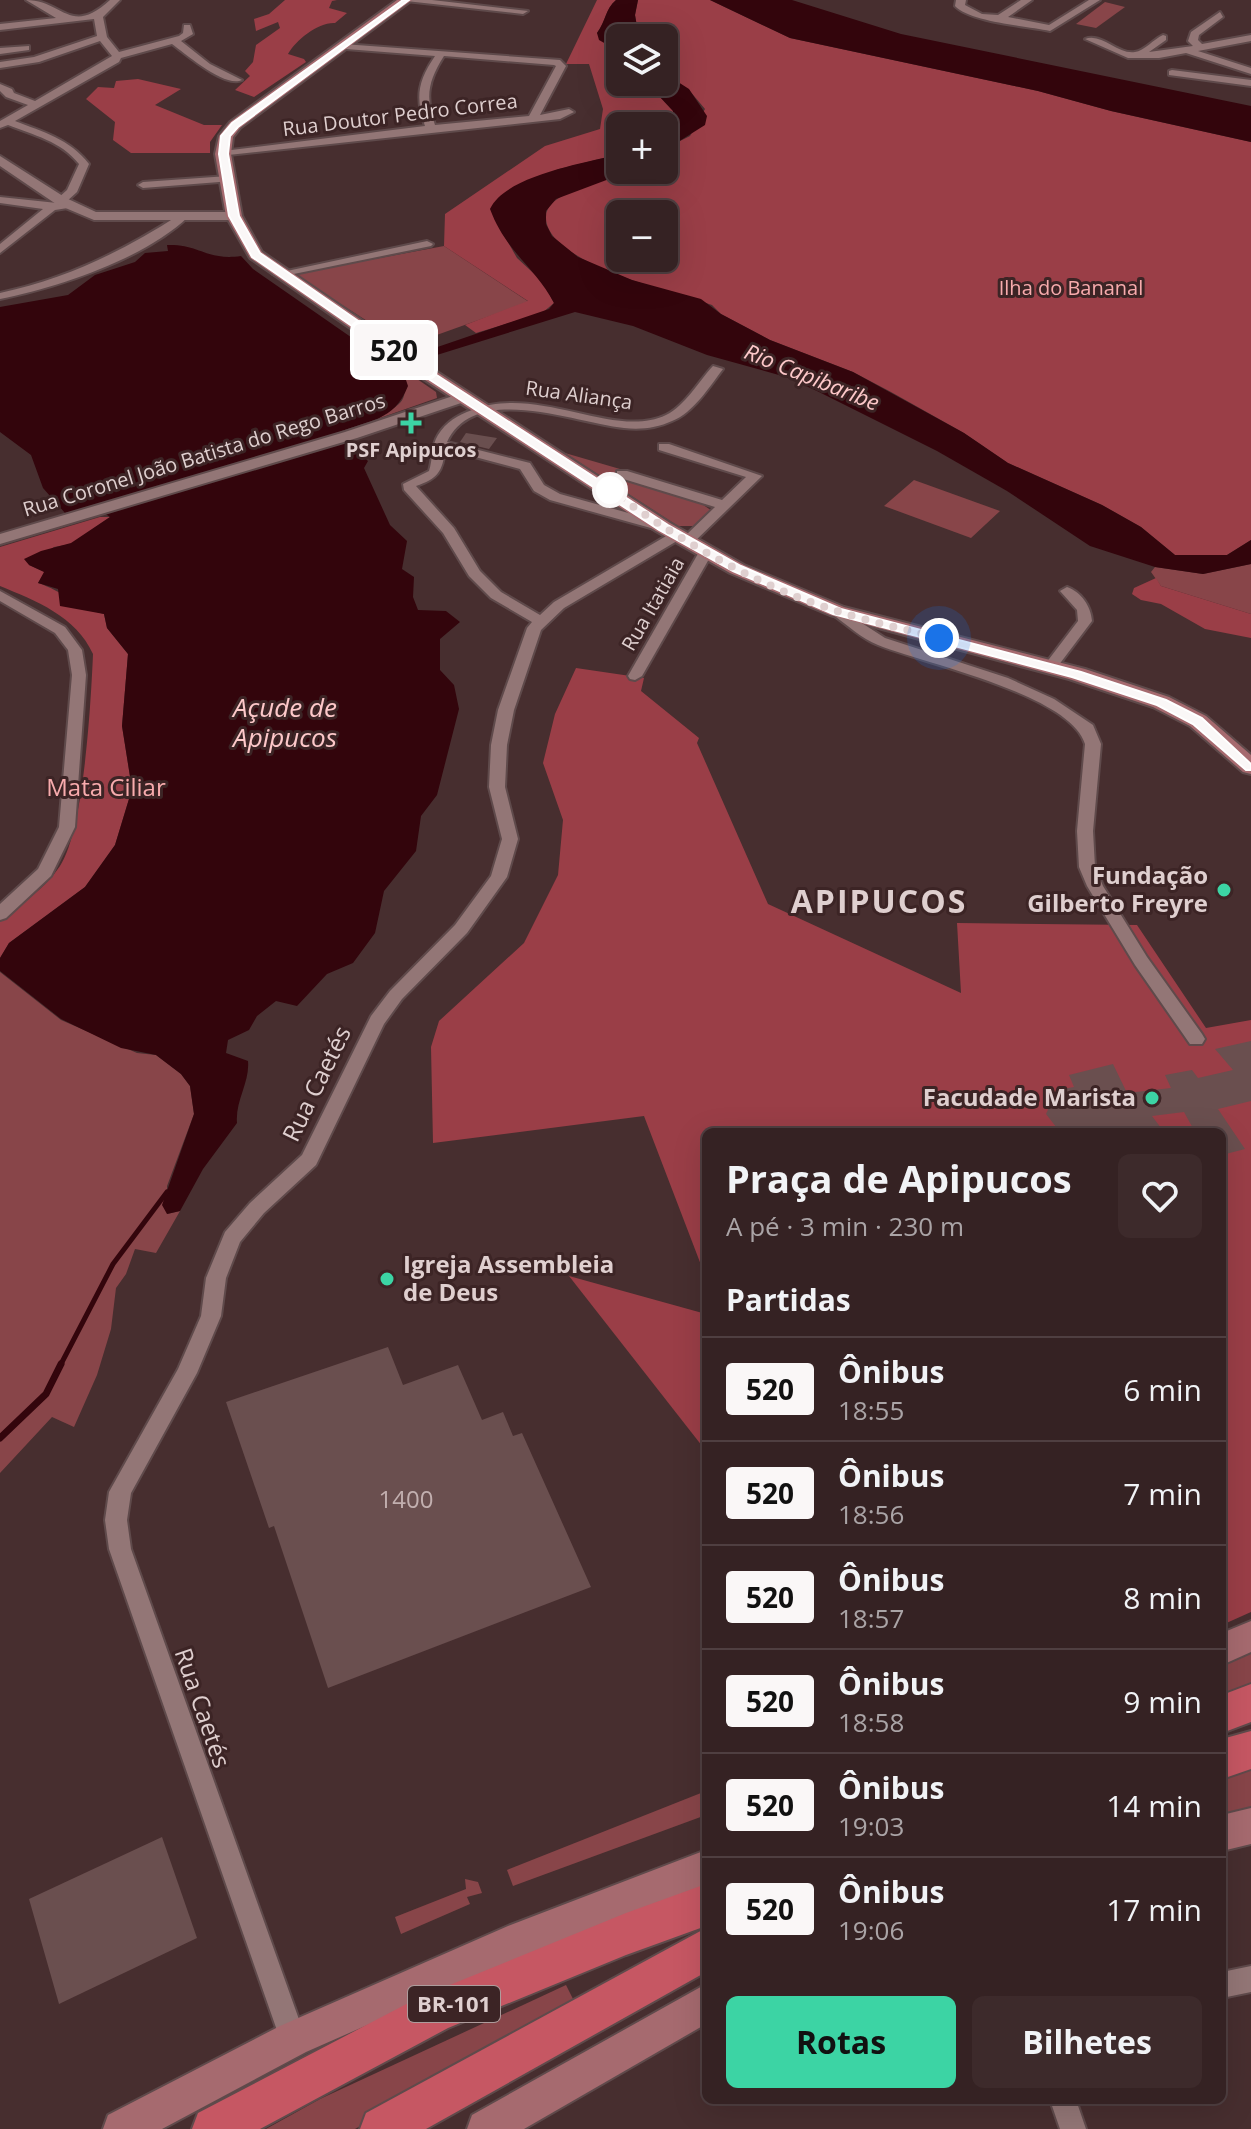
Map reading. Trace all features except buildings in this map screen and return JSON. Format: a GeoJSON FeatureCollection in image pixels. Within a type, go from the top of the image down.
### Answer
{"type":"FeatureCollection","features":[{"type":"Feature","properties":{"kind":"highway"},"geometry":{"type":"LineString","coordinates":[[1226,1712],[1251,1703]]}},
{"type":"Feature","properties":{"kind":"highway"},"geometry":{"type":"LineString","coordinates":[[1226,1758],[1251,1750]]}},
{"type":"Feature","properties":{"kind":"highway","name":"BR-101"},"geometry":{"type":"LineString","coordinates":[[214,2129],[433,2013],[702,1906]]}},
{"type":"Feature","properties":{"kind":"highway"},"geometry":{"type":"LineString","coordinates":[[382,2129],[702,1951]]}},
{"type":"Feature","properties":{"kind":"main road"},"geometry":{"type":"LineString","coordinates":[[403,1],[235,125],[226,136],[223,154],[234,216],[256,255],[279,274],[687,541],[779,588],[837,611],[1132,691],[1182,712],[1214,733],[1251,767]]}},
{"type":"Feature","properties":{"kind":"main road"},"geometry":{"type":"LineString","coordinates":[[1226,1647],[1251,1636]]}},
{"type":"Feature","properties":{"kind":"main road"},"geometry":{"type":"LineString","coordinates":[[1226,1832],[1251,1826]]}},
{"type":"Feature","properties":{"kind":"main road"},"geometry":{"type":"LineString","coordinates":[[122,2129],[293,2039],[508,1944],[702,1870]]}},
{"type":"Feature","properties":{"kind":"main road"},"geometry":{"type":"LineString","coordinates":[[486,2129],[702,2005]]}},
{"type":"Feature","properties":{"kind":"street"},"geometry":{"type":"LineString","coordinates":[[31,0],[66,20]]}},
{"type":"Feature","properties":{"kind":"street"},"geometry":{"type":"LineString","coordinates":[[0,27],[98,16],[115,0]]}},
{"type":"Feature","properties":{"kind":"street"},"geometry":{"type":"LineString","coordinates":[[961,0],[960,6],[966,12],[1050,28],[1095,0]]}},
{"type":"Feature","properties":{"kind":"street"},"geometry":{"type":"LineString","coordinates":[[1000,18],[1027,0]]}},
{"type":"Feature","properties":{"kind":"street"},"geometry":{"type":"LineString","coordinates":[[403,1],[523,11]]}},
{"type":"Feature","properties":{"kind":"street"},"geometry":{"type":"LineString","coordinates":[[1220,15],[1194,34],[1193,41],[1251,60]]}},
{"type":"Feature","properties":{"kind":"street"},"geometry":{"type":"LineString","coordinates":[[98,16],[102,37],[117,56]]}},
{"type":"Feature","properties":{"kind":"street"},"geometry":{"type":"LineString","coordinates":[[4,123],[105,68],[117,56],[187,36],[187,27]]}},
{"type":"Feature","properties":{"kind":"street"},"geometry":{"type":"LineString","coordinates":[[0,65],[36,60],[102,37]]}},
{"type":"Feature","properties":{"kind":"street"},"geometry":{"type":"LineString","coordinates":[[1142,53],[1163,38]]}},
{"type":"Feature","properties":{"kind":"street"},"geometry":{"type":"LineString","coordinates":[[1090,39],[1130,55],[1159,55],[1251,38]]}},
{"type":"Feature","properties":{"kind":"street"},"geometry":{"type":"LineString","coordinates":[[175,41],[207,66],[237,80]]}},
{"type":"Feature","properties":{"kind":"street"},"geometry":{"type":"LineString","coordinates":[[346,46],[557,62],[561,66],[533,118]]}},
{"type":"Feature","properties":{"kind":"street"},"geometry":{"type":"LineString","coordinates":[[0,51],[26,48]]}},
{"type":"Feature","properties":{"kind":"street"},"geometry":{"type":"LineString","coordinates":[[1187,50],[1251,71]]}},
{"type":"Feature","properties":{"kind":"street"},"geometry":{"type":"LineString","coordinates":[[431,128],[420,100],[420,90],[442,52]]}},
{"type":"Feature","properties":{"kind":"street"},"geometry":{"type":"LineString","coordinates":[[1172,73],[1251,83]]}},
{"type":"Feature","properties":{"kind":"street"},"geometry":{"type":"LineString","coordinates":[[0,87],[9,91],[9,95],[37,105]]}},
{"type":"Feature","properties":{"kind":"street","name":"Rua Doutor Pedro Correa"},"geometry":{"type":"LineString","coordinates":[[223,154],[569,112]]}},
{"type":"Feature","properties":{"kind":"street"},"geometry":{"type":"LineString","coordinates":[[0,250],[66,206],[84,164],[62,143],[4,123]]}},
{"type":"Feature","properties":{"kind":"street"},"geometry":{"type":"LineString","coordinates":[[0,160],[66,206]]}},
{"type":"Feature","properties":{"kind":"street"},"geometry":{"type":"LineString","coordinates":[[143,185],[228,179]]}},
{"type":"Feature","properties":{"kind":"street"},"geometry":{"type":"LineString","coordinates":[[0,200],[66,206],[100,217],[234,216]]}},
{"type":"Feature","properties":{"kind":"street"},"geometry":{"type":"LineString","coordinates":[[0,296],[53,285],[77,276],[183,217]]}},
{"type":"Feature","properties":{"kind":"street"},"geometry":{"type":"LineString","coordinates":[[279,274],[427,244]]}},
{"type":"Feature","properties":{"kind":"street","name":"Rua Aliança"},"geometry":{"type":"LineString","coordinates":[[485,409],[526,406],[631,424],[669,418],[717,369]]}},
{"type":"Feature","properties":{"kind":"street","name":"Rua Coronel João Batista do Rego Barros"},"geometry":{"type":"LineString","coordinates":[[0,539],[70,521],[465,397]]}},
{"type":"Feature","properties":{"kind":"street"},"geometry":{"type":"LineString","coordinates":[[485,409],[450,426],[440,444],[435,471],[409,487],[449,531],[474,573],[496,595],[539,620],[559,605],[687,541],[755,476],[664,447]]}},
{"type":"Feature","properties":{"kind":"street"},"geometry":{"type":"LineString","coordinates":[[440,444],[525,466],[539,488],[555,497],[687,541]]}},
{"type":"Feature","properties":{"kind":"street"},"geometry":{"type":"LineString","coordinates":[[622,474],[724,505]]}},
{"type":"Feature","properties":{"kind":"street","name":"Rua Itatiaia"},"geometry":{"type":"LineString","coordinates":[[635,676],[687,541]]}},
{"type":"Feature","properties":{"kind":"street"},"geometry":{"type":"LineString","coordinates":[[1050,667],[1085,621],[1084,609],[1067,591]]}},
{"type":"Feature","properties":{"kind":"street"},"geometry":{"type":"LineString","coordinates":[[0,595],[60,630],[75,650],[79,675],[67,827],[45,872],[0,914]]}},
{"type":"Feature","properties":{"kind":"street"},"geometry":{"type":"LineString","coordinates":[[837,611],[880,641],[1003,681],[1049,702],[1088,728],[1093,744],[1085,831],[1087,867],[1095,886],[1141,961],[1196,1039]]}},
{"type":"Feature","properties":{"kind":"street","name":"Rua Caetés"},"geometry":{"type":"LineString","coordinates":[[293,2039],[120,1549],[116,1520],[120,1492],[192,1361],[211,1316],[216,1278],[232,1238],[257,1208],[309,1160],[377,1021],[396,995],[461,929],[499,877],[510,839],[508,820],[497,787],[499,745],[506,710],[539,620]]}},
{"type":"Feature","properties":{"kind":"street"},"geometry":{"type":"LineString","coordinates":[[1226,1984],[1251,1979]]}},
{"type":"Feature","properties":{"kind":"street"},"geometry":{"type":"LineString","coordinates":[[1064,2104],[1073,2129]]}},
{"type":"Feature","properties":{"kind":"shaded area"},"geometry":{"type":"Polygon","coordinates":[[[1105,2],[1125,7],[1096,28],[1076,24],[1105,2]]]}},
{"type":"Feature","properties":{"kind":"shaded area"},"geometry":{"type":"Polygon","coordinates":[[[444,246],[529,302],[406,346],[294,274],[444,246]]]}},
{"type":"Feature","properties":{"kind":"shaded area"},"geometry":{"type":"Polygon","coordinates":[[[404,370],[436,392],[437,398],[377,419],[402,400],[404,370]]]}},
{"type":"Feature","properties":{"kind":"shaded area"},"geometry":{"type":"Polygon","coordinates":[[[565,453],[620,469],[616,476],[699,502],[712,511],[700,526],[678,526],[565,453]]]}},
{"type":"Feature","properties":{"kind":"shaded area"},"geometry":{"type":"Polygon","coordinates":[[[914,480],[1000,511],[971,538],[884,506],[914,480]]]}},
{"type":"Feature","properties":{"kind":"shaded area"},"geometry":{"type":"Polygon","coordinates":[[[1251,564],[1251,614],[1161,586],[1151,572],[1155,567],[1203,574],[1251,564]]]}},
{"type":"Feature","properties":{"kind":"shaded area"},"geometry":{"type":"Polygon","coordinates":[[[0,972],[61,1020],[137,1053],[156,1055],[181,1074],[190,1086],[194,1114],[167,1186],[167,1214],[180,1211],[156,1253],[135,1249],[126,1274],[116,1288],[111,1329],[97,1375],[74,1427],[52,1417],[0,1473],[0,972]]]}},
{"type":"Feature","properties":{"kind":"shaded area"},"geometry":{"type":"Polygon","coordinates":[[[1251,1649],[1251,1689],[1226,1698],[1226,1660],[1251,1649]]]}},
{"type":"Feature","properties":{"kind":"shaded area"},"geometry":{"type":"Polygon","coordinates":[[[1251,1765],[1251,1812],[1226,1818],[1226,1774],[1251,1765]]]}},
{"type":"Feature","properties":{"kind":"shaded area"},"geometry":{"type":"Polygon","coordinates":[[[702,1793],[702,1816],[513,1886],[507,1870],[702,1793]]]}},
{"type":"Feature","properties":{"kind":"shaded area"},"geometry":{"type":"Polygon","coordinates":[[[465,1879],[478,1882],[482,1893],[467,1897],[470,1904],[401,1934],[395,1917],[466,1889],[465,1879]]]}},
{"type":"Feature","properties":{"kind":"shaded area"},"geometry":{"type":"Polygon","coordinates":[[[566,1985],[575,2003],[355,2129],[266,2129],[320,2099],[566,1985]]]}},
{"type":"Feature","properties":{"kind":"green space"},"geometry":{"type":"Polygon","coordinates":[[[285,0],[337,0],[332,1],[329,8],[347,13],[335,23],[322,25],[308,33],[296,43],[288,54],[306,62],[254,97],[235,90],[250,76],[245,71],[253,62],[256,45],[280,28],[278,22],[256,31],[254,19],[269,14],[285,0]]]}},
{"type":"Feature","properties":{"kind":"green space"},"geometry":{"type":"Polygon","coordinates":[[[597,0],[616,0],[597,33],[606,40],[606,96],[659,96],[673,112],[606,112],[606,157],[559,169],[512,188],[494,218],[517,258],[543,282],[554,303],[542,313],[476,333],[465,325],[528,301],[444,246],[445,214],[545,146],[600,129],[603,109],[589,64],[566,64],[597,0]]]}},
{"type":"Feature","properties":{"kind":"green space","name":"Ilha do Bananal"},"geometry":{"type":"Polygon","coordinates":[[[638,0],[710,0],[790,38],[1038,91],[1111,111],[1251,142],[1251,540],[1227,555],[1175,555],[1141,527],[1102,505],[1008,463],[964,433],[853,372],[770,340],[721,314],[712,305],[611,272],[678,272],[678,200],[606,200],[606,270],[566,248],[551,233],[546,217],[552,204],[564,195],[606,179],[606,184],[678,184],[678,142],[690,136],[705,109],[678,83],[678,24],[637,24],[638,0]]]}},
{"type":"Feature","properties":{"kind":"green space"},"geometry":{"type":"Polygon","coordinates":[[[138,79],[181,89],[155,105],[204,125],[222,125],[210,142],[210,153],[131,153],[113,140],[115,122],[86,99],[98,87],[114,88],[116,81],[138,79]]]}},
{"type":"Feature","properties":{"kind":"green space","name":"Mata Ciliar"},"geometry":{"type":"Polygon","coordinates":[[[100,517],[110,517],[71,544],[54,547],[29,565],[45,572],[38,583],[104,614],[107,628],[128,654],[122,726],[132,789],[115,845],[85,887],[9,943],[0,958],[0,920],[47,882],[60,866],[68,848],[85,764],[93,654],[76,629],[54,611],[0,586],[0,547],[100,517]]]}},
{"type":"Feature","properties":{"kind":"green space"},"geometry":{"type":"Polygon","coordinates":[[[1156,578],[1161,586],[1251,614],[1251,638],[1205,629],[1161,604],[1141,600],[1132,594],[1134,588],[1156,578]]]}},
{"type":"Feature","properties":{"kind":"green space"},"geometry":{"type":"Polygon","coordinates":[[[576,668],[644,678],[641,691],[699,738],[697,743],[768,904],[961,993],[957,923],[1137,925],[1206,1028],[1251,1020],[1251,1612],[1226,1623],[1226,1128],[702,1128],[702,1268],[644,1116],[433,1143],[431,1047],[439,1021],[524,943],[558,875],[563,820],[543,763],[555,714],[576,668]]]}},
{"type":"Feature","properties":{"kind":"green space"},"geometry":{"type":"Polygon","coordinates":[[[569,1276],[702,1313],[702,1446],[569,1276]]]}},
{"type":"Feature","properties":{"kind":"water"},"geometry":{"type":"Polygon","coordinates":[[[616,0],[638,0],[637,24],[606,24],[606,44],[599,40],[597,33],[616,0]]]}},
{"type":"Feature","properties":{"kind":"water"},"geometry":{"type":"Polygon","coordinates":[[[710,0],[792,0],[901,34],[1251,106],[1251,142],[1111,111],[1038,91],[790,38],[710,0]]]}},
{"type":"Feature","properties":{"kind":"water"},"geometry":{"type":"Polygon","coordinates":[[[678,82],[689,89],[707,116],[705,125],[678,142],[678,112],[673,111],[659,96],[678,96],[678,82]]]}},
{"type":"Feature","properties":{"kind":"water","name":"Rio Capibaribe"},"geometry":{"type":"Polygon","coordinates":[[[606,157],[606,180],[556,199],[546,211],[546,224],[552,236],[578,257],[606,269],[606,272],[701,299],[721,314],[770,340],[853,372],[964,433],[1008,463],[1102,505],[1141,527],[1175,555],[1227,555],[1251,540],[1251,564],[1203,574],[1155,567],[1090,546],[1007,491],[937,451],[817,391],[786,377],[707,355],[633,326],[575,312],[424,359],[417,354],[549,309],[554,303],[504,237],[490,209],[512,187],[568,166],[606,157]]]}},
{"type":"Feature","properties":{"kind":"water","name":"Açude de Apipucos"},"geometry":{"type":"Polygon","coordinates":[[[167,245],[220,256],[241,256],[253,269],[404,374],[408,386],[395,407],[379,418],[337,433],[368,461],[364,468],[390,525],[407,541],[402,569],[414,577],[413,597],[418,610],[446,611],[460,622],[440,639],[440,670],[454,685],[459,709],[437,795],[421,816],[416,851],[384,891],[375,933],[353,963],[327,974],[297,1006],[276,1001],[257,1016],[249,1030],[228,1040],[226,1053],[248,1061],[237,1123],[203,1169],[180,1211],[167,1214],[162,1205],[194,1114],[190,1086],[181,1074],[156,1055],[121,1048],[61,1019],[0,971],[0,958],[9,943],[85,887],[115,845],[132,789],[122,726],[128,654],[107,628],[104,614],[60,606],[58,589],[38,583],[44,572],[24,559],[71,543],[110,517],[94,506],[65,513],[43,488],[31,455],[0,432],[0,307],[68,295],[95,275],[135,262],[145,253],[168,251],[167,245]]]}},
{"type":"Feature","properties":{"kind":"waterway"},"geometry":{"type":"LineString","coordinates":[[60,1366],[113,1264],[167,1192]]}},
{"type":"Feature","properties":{"kind":"waterway"},"geometry":{"type":"LineString","coordinates":[[0,1438],[46,1394],[60,1366]]}},
{"type":"Feature","properties":{"kind":"bus line","name":"520"},"geometry":{"type":"LineString","coordinates":[[405,0],[235,125],[226,136],[222,144],[234,216],[256,255],[428,374],[663,527],[737,569],[837,611],[1077,674],[1161,702],[1198,721],[1251,767]]}},
{"type":"Feature","properties":{"kind":"place","name":"PSF Apipucos"},"geometry":{"type":"Point","coordinates":[411,423]}},
{"type":"Feature","properties":{"kind":"place","name":"Fundação Gilberto Freyre"},"geometry":{"type":"Point","coordinates":[1224,890]}},
{"type":"Feature","properties":{"kind":"place","name":"Facudade Marista"},"geometry":{"type":"Point","coordinates":[1152,1098]}},
{"type":"Feature","properties":{"kind":"place","name":"Igreja Assembleia de Deus"},"geometry":{"type":"Point","coordinates":[387,1279]}},
{"type":"Feature","properties":{"kind":"district","name":"APIPUCOS"},"geometry":{"type":"Point","coordinates":[879,902]}},
{"type":"Feature","properties":{"kind":"route"},"geometry":{"type":"LineString","coordinates":[[610,490],[663,527],[767,583],[837,611],[939,638]]}}]}
